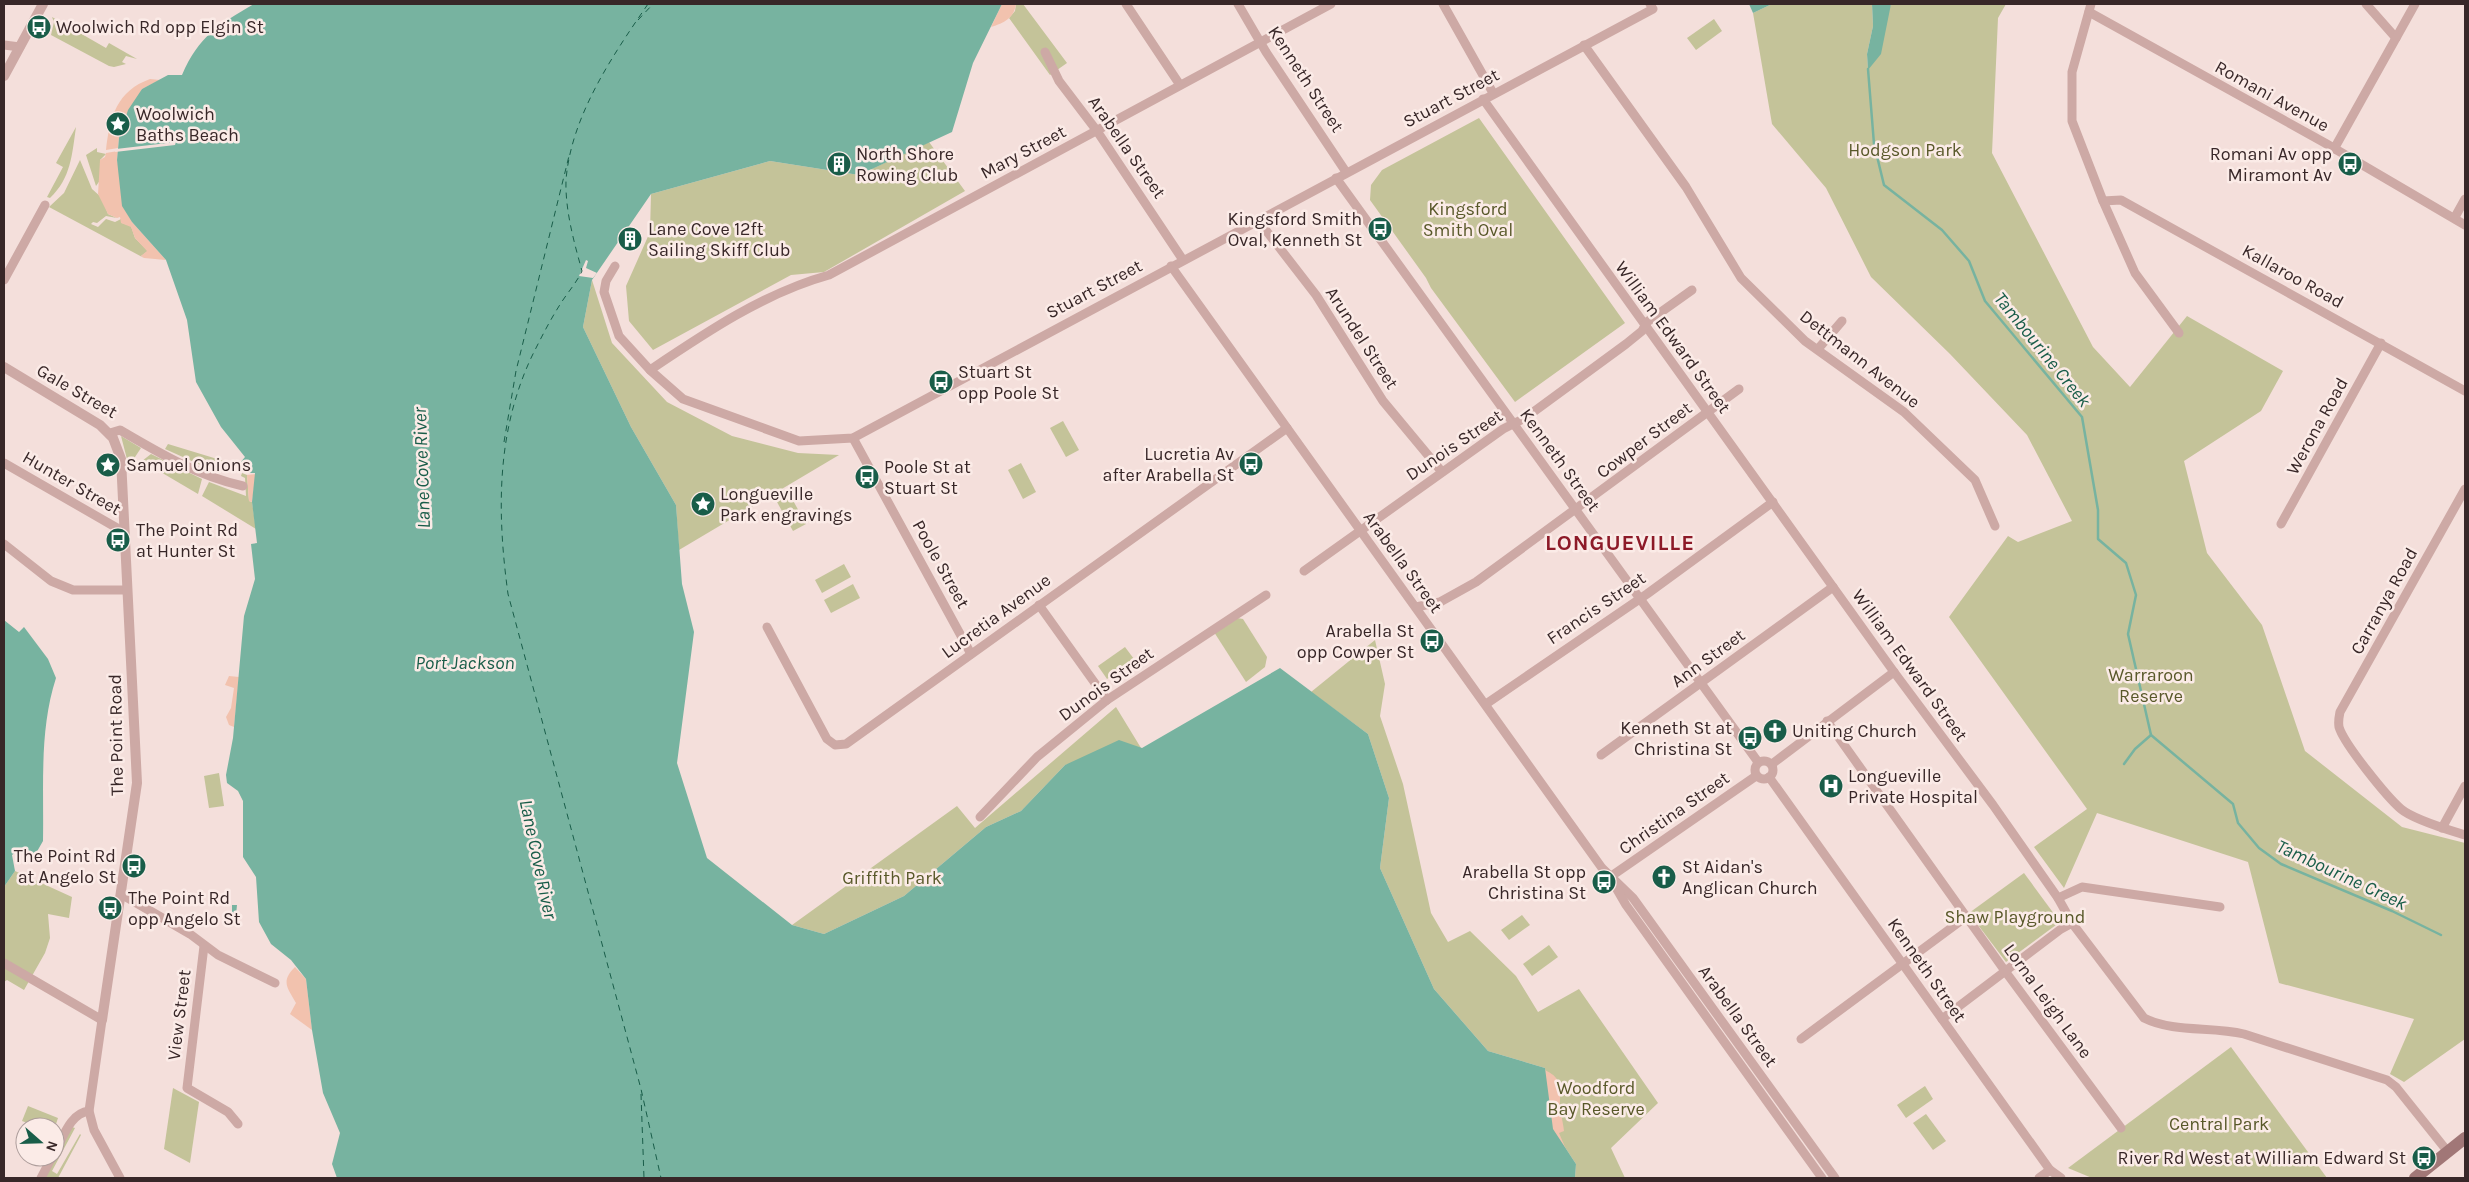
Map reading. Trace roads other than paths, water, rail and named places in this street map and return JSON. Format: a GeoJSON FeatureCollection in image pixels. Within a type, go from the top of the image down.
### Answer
{"type":"FeatureCollection","features":[{"type":"Feature","properties":{"kind":"main road"},"geometry":{"type":"LineString","coordinates":[[2415,1178],[2465,1138]]}},
{"type":"Feature","properties":{"kind":"street"},"geometry":{"type":"LineString","coordinates":[[4,76],[43,4]]}},
{"type":"Feature","properties":{"kind":"street"},"geometry":{"type":"LineString","coordinates":[[1126,4],[1180,86]]}},
{"type":"Feature","properties":{"kind":"street","name":"Kenneth Street"},"geometry":{"type":"LineString","coordinates":[[1238,4],[1346,172]]}},
{"type":"Feature","properties":{"kind":"street","name":"Mary Street"},"geometry":{"type":"LineString","coordinates":[[650,370],[703,334],[797,284],[829,275],[1331,4]]}},
{"type":"Feature","properties":{"kind":"street"},"geometry":{"type":"LineString","coordinates":[[1443,4],[1494,93]]}},
{"type":"Feature","properties":{"kind":"street"},"geometry":{"type":"LineString","coordinates":[[2366,4],[2396,38]]}},
{"type":"Feature","properties":{"kind":"street"},"geometry":{"type":"LineString","coordinates":[[2334,149],[2415,4]]}},
{"type":"Feature","properties":{"kind":"street","name":"Stuart Street"},"geometry":{"type":"LineString","coordinates":[[615,266],[606,280],[604,292],[619,336],[650,370],[683,399],[799,441],[852,438],[1584,45],[1652,6]]}},
{"type":"Feature","properties":{"kind":"street"},"geometry":{"type":"LineString","coordinates":[[2090,8],[2072,72],[2071,114],[2074,128],[2103,201],[2141,283],[2179,333]]}},
{"type":"Feature","properties":{"kind":"street","name":"Romani Avenue"},"geometry":{"type":"LineString","coordinates":[[2090,8],[2455,217],[2465,225]]}},
{"type":"Feature","properties":{"kind":"street","name":"Dettmann Avenue"},"geometry":{"type":"LineString","coordinates":[[1584,45],[1686,188],[1741,278],[1804,340],[1904,412],[1975,480],[1995,526]]}},
{"type":"Feature","properties":{"kind":"street"},"geometry":{"type":"LineString","coordinates":[[4,46],[20,47]]}},
{"type":"Feature","properties":{"kind":"street","name":"Arabella Street"},"geometry":{"type":"LineString","coordinates":[[1045,52],[1059,81],[1098,131],[1183,260]]}},
{"type":"Feature","properties":{"kind":"street","name":"William Edward Street"},"geometry":{"type":"LineString","coordinates":[[1483,98],[1643,325],[1773,502],[1894,672],[1993,805],[2058,898],[2072,923],[2144,1018],[2157,1025],[2230,1030],[2387,1080],[2396,1087],[2448,1152]]}},
{"type":"Feature","properties":{"kind":"street","name":"Kenneth Street"},"geometry":{"type":"LineString","coordinates":[[1336,178],[1758,762]]}},
{"type":"Feature","properties":{"kind":"street"},"geometry":{"type":"LineString","coordinates":[[2455,217],[2465,199]]}},
{"type":"Feature","properties":{"kind":"street","name":"Kallaroo Road"},"geometry":{"type":"LineString","coordinates":[[2103,201],[2121,200],[2465,391]]}},
{"type":"Feature","properties":{"kind":"street"},"geometry":{"type":"LineString","coordinates":[[4,280],[45,205]]}},
{"type":"Feature","properties":{"kind":"street","name":"Arundel Street"},"geometry":{"type":"LineString","coordinates":[[1258,220],[1316,295],[1383,401],[1442,472]]}},
{"type":"Feature","properties":{"kind":"street","name":"Arabella Street"},"geometry":{"type":"LineString","coordinates":[[1171,266],[1610,877],[1626,905],[1822,1178]]}},
{"type":"Feature","properties":{"kind":"street","name":"Dunois Street"},"geometry":{"type":"LineString","coordinates":[[1304,571],[1360,529],[1503,429],[1514,424],[1626,344],[1642,331],[1643,325],[1692,290]]}},
{"type":"Feature","properties":{"kind":"street"},"geometry":{"type":"LineString","coordinates":[[1818,350],[1842,322]]}},
{"type":"Feature","properties":{"kind":"street","name":"Werona Road"},"geometry":{"type":"LineString","coordinates":[[2281,524],[2381,343]]}},
{"type":"Feature","properties":{"kind":"street","name":"Gale Street"},"geometry":{"type":"LineString","coordinates":[[4,367],[91,418],[110,433],[120,430],[170,459],[221,481],[243,486]]}},
{"type":"Feature","properties":{"kind":"street","name":"Cowper Street"},"geometry":{"type":"LineString","coordinates":[[1416,607],[1440,602],[1476,582],[1577,510],[1739,389]]}},
{"type":"Feature","properties":{"kind":"street","name":"Lucretia Avenue"},"geometry":{"type":"LineString","coordinates":[[767,627],[827,739],[835,745],[846,744],[1287,428]]}},
{"type":"Feature","properties":{"kind":"street","name":"The Point Road"},"geometry":{"type":"LineString","coordinates":[[110,433],[121,459],[137,783],[89,1111],[94,1130],[120,1178]]}},
{"type":"Feature","properties":{"kind":"street","name":"Poole Street"},"geometry":{"type":"LineString","coordinates":[[852,438],[971,654]]}},
{"type":"Feature","properties":{"kind":"street","name":"Hunter Street"},"geometry":{"type":"LineString","coordinates":[[4,463],[124,532]]}},
{"type":"Feature","properties":{"kind":"street","name":"Carranya Road"},"geometry":{"type":"LineString","coordinates":[[2442,828],[2402,810],[2368,772],[2341,731],[2338,720],[2340,712],[2465,489]]}},
{"type":"Feature","properties":{"kind":"street","name":"Francis Street"},"geometry":{"type":"LineString","coordinates":[[1486,704],[1640,599],[1773,502]]}},
{"type":"Feature","properties":{"kind":"street"},"geometry":{"type":"LineString","coordinates":[[4,544],[51,581],[73,590],[127,590]]}},
{"type":"Feature","properties":{"kind":"street","name":"Ann Street"},"geometry":{"type":"LineString","coordinates":[[1601,755],[1833,587]]}},
{"type":"Feature","properties":{"kind":"street","name":"Dunois Street"},"geometry":{"type":"LineString","coordinates":[[980,817],[1037,757],[1108,700],[1266,595]]}},
{"type":"Feature","properties":{"kind":"street"},"geometry":{"type":"LineString","coordinates":[[1039,605],[1108,700]]}},
{"type":"Feature","properties":{"kind":"street"},"geometry":{"type":"LineString","coordinates":[[1772,764],[1894,672]]}},
{"type":"Feature","properties":{"kind":"street","name":"Lorna Leigh Lane"},"geometry":{"type":"LineString","coordinates":[[1828,721],[2005,971],[2121,1128]]}},
{"type":"Feature","properties":{"kind":"street"},"geometry":{"type":"LineString","coordinates":[[1764,760],[1772,764],[1773,772],[1770,777],[1764,779],[1756,776],[1754,770],[1758,762],[1764,760]]}},
{"type":"Feature","properties":{"kind":"street","name":"Christina Street"},"geometry":{"type":"LineString","coordinates":[[1610,877],[1756,776]]}},
{"type":"Feature","properties":{"kind":"street","name":"Kenneth Street"},"geometry":{"type":"LineString","coordinates":[[1770,777],[2050,1170],[2061,1178]]}},
{"type":"Feature","properties":{"kind":"street"},"geometry":{"type":"LineString","coordinates":[[2465,786],[2442,828],[2465,835]]}},
{"type":"Feature","properties":{"kind":"street","name":"Arabella Street"},"geometry":{"type":"LineString","coordinates":[[1610,877],[1633,898],[1834,1178]]}},
{"type":"Feature","properties":{"kind":"street"},"geometry":{"type":"LineString","coordinates":[[2058,898],[2082,886],[2220,907]]}},
{"type":"Feature","properties":{"kind":"street"},"geometry":{"type":"LineString","coordinates":[[121,894],[198,939],[204,946],[275,983]]}},
{"type":"Feature","properties":{"kind":"street"},"geometry":{"type":"LineString","coordinates":[[1801,1039],[1966,916]]}},
{"type":"Feature","properties":{"kind":"street"},"geometry":{"type":"LineString","coordinates":[[1942,1019],[2061,929],[2072,923]]}},
{"type":"Feature","properties":{"kind":"street","name":"View Street"},"geometry":{"type":"LineString","coordinates":[[204,946],[187,1088],[228,1112],[238,1124]]}},
{"type":"Feature","properties":{"kind":"street"},"geometry":{"type":"LineString","coordinates":[[4,963],[102,1020]]}},
{"type":"Feature","properties":{"kind":"street"},"geometry":{"type":"LineString","coordinates":[[65,1134],[78,1114],[89,1111]]}},
{"type":"Feature","properties":{"kind":"street"},"geometry":{"type":"LineString","coordinates":[[2039,1178],[2050,1170]]}},
{"type":"Feature","properties":{"kind":"water","name":"Port Jackson"},"geometry":{"type":"Polygon","coordinates":[[[254,4],[1002,4],[973,63],[952,132],[859,175],[770,161],[651,194],[592,280],[583,327],[631,427],[676,505],[682,584],[694,632],[677,763],[707,858],[792,925],[824,934],[904,896],[986,827],[1021,811],[1065,765],[1119,740],[1142,748],[1280,668],[1368,734],[1389,798],[1380,868],[1434,989],[1488,1051],[1545,1068],[1553,1129],[1576,1164],[1575,1178],[337,1178],[332,1164],[340,1133],[323,1093],[312,1030],[306,979],[291,960],[271,944],[259,922],[256,877],[243,857],[243,801],[238,791],[227,783],[226,775],[233,738],[244,616],[255,579],[251,544],[257,543],[252,502],[255,473],[246,473],[235,469],[245,457],[221,427],[196,382],[187,320],[166,260],[132,222],[122,206],[117,160],[119,138],[128,110],[142,89],[168,75],[182,75],[195,50],[211,33],[230,18],[254,4]]]}},
{"type":"Feature","properties":{"kind":"water"},"geometry":{"type":"Polygon","coordinates":[[[1749,4],[1772,4],[1753,13],[1749,4]]]}},
{"type":"Feature","properties":{"kind":"water"},"geometry":{"type":"Polygon","coordinates":[[[1872,4],[1891,4],[1881,54],[1868,70],[1867,54],[1873,26],[1872,4]]]}},
{"type":"Feature","properties":{"kind":"water"},"geometry":{"type":"Polygon","coordinates":[[[4,620],[19,632],[24,627],[48,659],[56,678],[47,718],[45,738],[43,841],[35,855],[20,849],[12,855],[15,871],[4,887],[4,620]]]}},
{"type":"Feature","properties":{"kind":"water"},"geometry":{"type":"Polygon","coordinates":[[[232,905],[237,905],[236,915],[232,921],[227,918],[232,912],[232,905]]]}},
{"type":"Feature","properties":{"kind":"waterway","name":"Tambourine Creek"},"geometry":{"type":"LineString","coordinates":[[1868,69],[1874,144],[1884,185],[1942,230],[1969,261],[1985,301],[2082,417],[2098,510],[2098,539],[2126,563],[2136,595],[2128,634],[2151,735],[2233,804],[2238,823],[2259,848],[2281,864],[2392,911],[2441,935]]}},
{"type":"Feature","properties":{"kind":"waterway"},"geometry":{"type":"LineString","coordinates":[[2124,764],[2135,749],[2151,735]]}},
{"type":"Feature","properties":{"kind":"place","name":"Woolwich Rd opp Elgin St"},"geometry":{"type":"Point","coordinates":[39,27]}},
{"type":"Feature","properties":{"kind":"place","name":"Woolwich Baths Beach"},"geometry":{"type":"Point","coordinates":[118,124]}},
{"type":"Feature","properties":{"kind":"place","name":"North Shore Rowing Club"},"geometry":{"type":"Point","coordinates":[839,164]}},
{"type":"Feature","properties":{"kind":"place","name":"Romani Av opp Miramont Av"},"geometry":{"type":"Point","coordinates":[2350,164]}},
{"type":"Feature","properties":{"kind":"place","name":"Kingsford Smith Oval, Kenneth St"},"geometry":{"type":"Point","coordinates":[1380,229]}},
{"type":"Feature","properties":{"kind":"place","name":"Lane Cove 12ft Sailing Skiff Club"},"geometry":{"type":"Point","coordinates":[630,239]}},
{"type":"Feature","properties":{"kind":"place","name":"Stuart St opp Poole St"},"geometry":{"type":"Point","coordinates":[941,382]}},
{"type":"Feature","properties":{"kind":"place","name":"Lucretia Av after Arabella St"},"geometry":{"type":"Point","coordinates":[1251,464]}},
{"type":"Feature","properties":{"kind":"place","name":"Samuel Onions"},"geometry":{"type":"Point","coordinates":[108,465]}},
{"type":"Feature","properties":{"kind":"place","name":"Poole St at Stuart St"},"geometry":{"type":"Point","coordinates":[867,477]}},
{"type":"Feature","properties":{"kind":"place","name":"Longueville Park engravings"},"geometry":{"type":"Point","coordinates":[703,504]}},
{"type":"Feature","properties":{"kind":"place","name":"The Point Rd at Hunter St"},"geometry":{"type":"Point","coordinates":[118,540]}},
{"type":"Feature","properties":{"kind":"place","name":"Arabella St opp Cowper St"},"geometry":{"type":"Point","coordinates":[1432,641]}},
{"type":"Feature","properties":{"kind":"place","name":"Uniting Church"},"geometry":{"type":"Point","coordinates":[1775,731]}},
{"type":"Feature","properties":{"kind":"place","name":"Kenneth St at Christina St"},"geometry":{"type":"Point","coordinates":[1750,738]}},
{"type":"Feature","properties":{"kind":"place","name":"Longueville Private Hospital"},"geometry":{"type":"Point","coordinates":[1831,786]}},
{"type":"Feature","properties":{"kind":"place","name":"The Point Rd at Angelo St"},"geometry":{"type":"Point","coordinates":[134,866]}},
{"type":"Feature","properties":{"kind":"place","name":"St Aidan's Anglican Church"},"geometry":{"type":"Point","coordinates":[1664,877]}},
{"type":"Feature","properties":{"kind":"place","name":"Arabella St opp Christina St"},"geometry":{"type":"Point","coordinates":[1604,882]}},
{"type":"Feature","properties":{"kind":"place","name":"The Point Rd opp Angelo St"},"geometry":{"type":"Point","coordinates":[110,908]}},
{"type":"Feature","properties":{"kind":"place","name":"River Rd West at William Edward St"},"geometry":{"type":"Point","coordinates":[2424,1158]}},
{"type":"Feature","properties":{"kind":"district","name":"LONGUEVILLE"},"geometry":{"type":"Point","coordinates":[1620,542]}},
{"type":"Feature","properties":{"kind":"park label","name":"Hodgson Park"},"geometry":{"type":"Point","coordinates":[1905,150]}},
{"type":"Feature","properties":{"kind":"park label","name":"Kingsford Smith Oval"},"geometry":{"type":"Point","coordinates":[1468,219]}},
{"type":"Feature","properties":{"kind":"park label","name":"Warraroon Reserve"},"geometry":{"type":"Point","coordinates":[2151,685]}},
{"type":"Feature","properties":{"kind":"park label","name":"Griffith Park"},"geometry":{"type":"Point","coordinates":[892,878]}},
{"type":"Feature","properties":{"kind":"park label","name":"Shaw Playground"},"geometry":{"type":"Point","coordinates":[2015,917]}},
{"type":"Feature","properties":{"kind":"park label","name":"Woodford Bay Reserve"},"geometry":{"type":"Point","coordinates":[1596,1098]}},
{"type":"Feature","properties":{"kind":"park label","name":"Central Park"},"geometry":{"type":"Point","coordinates":[2219,1124]}},
{"type":"Feature","properties":{"kind":"water label","name":"Lane Cove River"},"geometry":{"type":"Point","coordinates":[421,468]}},
{"type":"Feature","properties":{"kind":"water label","name":"Lane Cove River"},"geometry":{"type":"Point","coordinates":[539,859]}}]}
